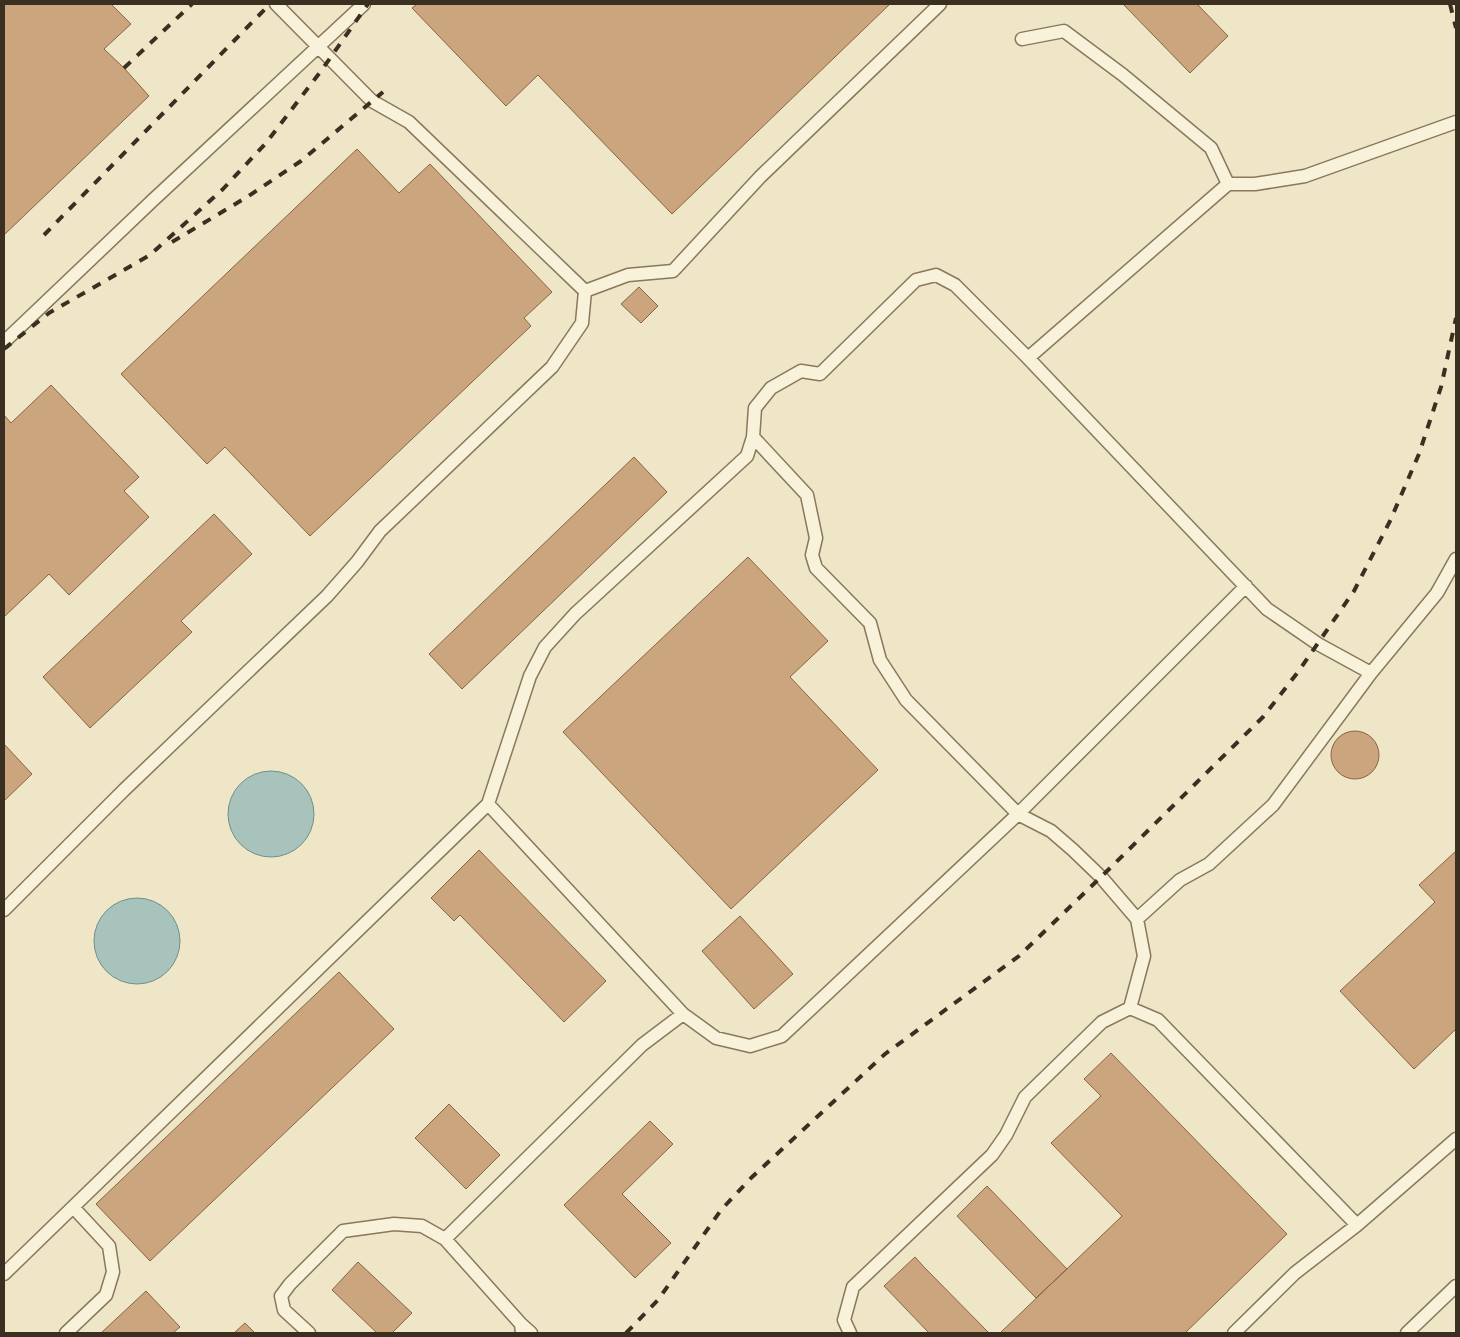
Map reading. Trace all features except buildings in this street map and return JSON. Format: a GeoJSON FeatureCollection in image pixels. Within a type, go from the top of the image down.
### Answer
{"type":"FeatureCollection","features":[{"type":"Feature","properties":{"kind":"lane"},"geometry":{"type":"LineString","coordinates":[[276,4],[372,101],[408,122],[585,291]]}},
{"type":"Feature","properties":{"kind":"lane"},"geometry":{"type":"LineString","coordinates":[[4,342],[364,4]]}},
{"type":"Feature","properties":{"kind":"lane"},"geometry":{"type":"LineString","coordinates":[[585,291],[628,275],[674,271],[760,177],[940,4]]}},
{"type":"Feature","properties":{"kind":"lane"},"geometry":{"type":"LineString","coordinates":[[1022,39],[1064,31],[1123,75],[1211,148],[1228,184]]}},
{"type":"Feature","properties":{"kind":"lane"},"geometry":{"type":"LineString","coordinates":[[1028,358],[1228,184],[1255,184],[1305,176],[1456,122]]}},
{"type":"Feature","properties":{"kind":"lane"},"geometry":{"type":"LineString","coordinates":[[4,1274],[488,804],[530,676],[545,647],[575,614],[747,456],[753,438],[755,408],[771,388],[801,371],[820,374],[916,280],[936,275],[955,285],[1028,358],[1267,609],[1318,644],[1371,673]]}},
{"type":"Feature","properties":{"kind":"lane"},"geometry":{"type":"LineString","coordinates":[[4,910],[124,790],[327,596],[357,562],[380,531],[552,367],[582,323],[585,291]]}},
{"type":"Feature","properties":{"kind":"lane"},"geometry":{"type":"LineString","coordinates":[[753,438],[807,495],[816,538],[812,555],[816,568],[870,623],[880,660],[906,700],[1018,814],[1051,831],[1101,877],[1137,919],[1144,956],[1130,1008],[1102,1022],[1025,1097],[1006,1135],[992,1155],[853,1287],[844,1320],[850,1333]]}},
{"type":"Feature","properties":{"kind":"lane"},"geometry":{"type":"LineString","coordinates":[[1137,919],[1180,880],[1209,864],[1273,805],[1371,673],[1437,593],[1456,559]]}},
{"type":"Feature","properties":{"kind":"lane"},"geometry":{"type":"LineString","coordinates":[[488,804],[683,1014],[716,1038],[750,1046],[782,1036],[1018,814],[1246,586]]}},
{"type":"Feature","properties":{"kind":"lane"},"geometry":{"type":"LineString","coordinates":[[1130,1008],[1158,1020],[1357,1225]]}},
{"type":"Feature","properties":{"kind":"lane"},"geometry":{"type":"LineString","coordinates":[[445,1239],[642,1045],[683,1014]]}},
{"type":"Feature","properties":{"kind":"lane"},"geometry":{"type":"LineString","coordinates":[[1234,1333],[1295,1273],[1357,1225],[1456,1139]]}},
{"type":"Feature","properties":{"kind":"lane"},"geometry":{"type":"LineString","coordinates":[[66,1333],[106,1295],[112,1272],[109,1246],[73,1207]]}},
{"type":"Feature","properties":{"kind":"lane"},"geometry":{"type":"LineString","coordinates":[[308,1333],[284,1310],[281,1296],[290,1284],[343,1231],[394,1224],[422,1226],[445,1239],[522,1329],[530,1333]]}},
{"type":"Feature","properties":{"kind":"lane"},"geometry":{"type":"LineString","coordinates":[[1407,1333],[1456,1286]]}},
{"type":"Feature","properties":{"kind":"water"},"geometry":{"type":"Polygon","coordinates":[[[271,771],[287,774],[295,778],[307,790],[311,798],[314,814],[311,830],[307,838],[295,850],[287,854],[271,857],[255,854],[247,850],[235,838],[231,830],[228,814],[231,798],[235,790],[247,778],[255,774],[271,771]]]}},
{"type":"Feature","properties":{"kind":"water"},"geometry":{"type":"Polygon","coordinates":[[[129,898],[145,898],[154,901],[168,910],[177,924],[180,941],[177,958],[168,972],[154,981],[145,984],[129,984],[113,977],[101,965],[94,949],[94,933],[101,917],[113,905],[129,898]]]}},
{"type":"Feature","properties":{"kind":"railway"},"geometry":{"type":"LineString","coordinates":[[124,68],[192,4]]}},
{"type":"Feature","properties":{"kind":"railway"},"geometry":{"type":"LineString","coordinates":[[44,235],[270,4]]}},
{"type":"Feature","properties":{"kind":"railway"},"geometry":{"type":"LineString","coordinates":[[4,349],[49,313],[150,255],[223,189],[266,143],[321,71],[368,4]]}},
{"type":"Feature","properties":{"kind":"railway"},"geometry":{"type":"LineString","coordinates":[[1450,4],[1456,28]]}},
{"type":"Feature","properties":{"kind":"railway"},"geometry":{"type":"LineString","coordinates":[[172,242],[247,197],[301,161],[383,92]]}},
{"type":"Feature","properties":{"kind":"railway"},"geometry":{"type":"LineString","coordinates":[[626,1333],[658,1300],[721,1210],[751,1178],[885,1054],[1019,956],[1263,717],[1298,672],[1354,591],[1390,521],[1419,454],[1441,387],[1456,318]]}}]}
